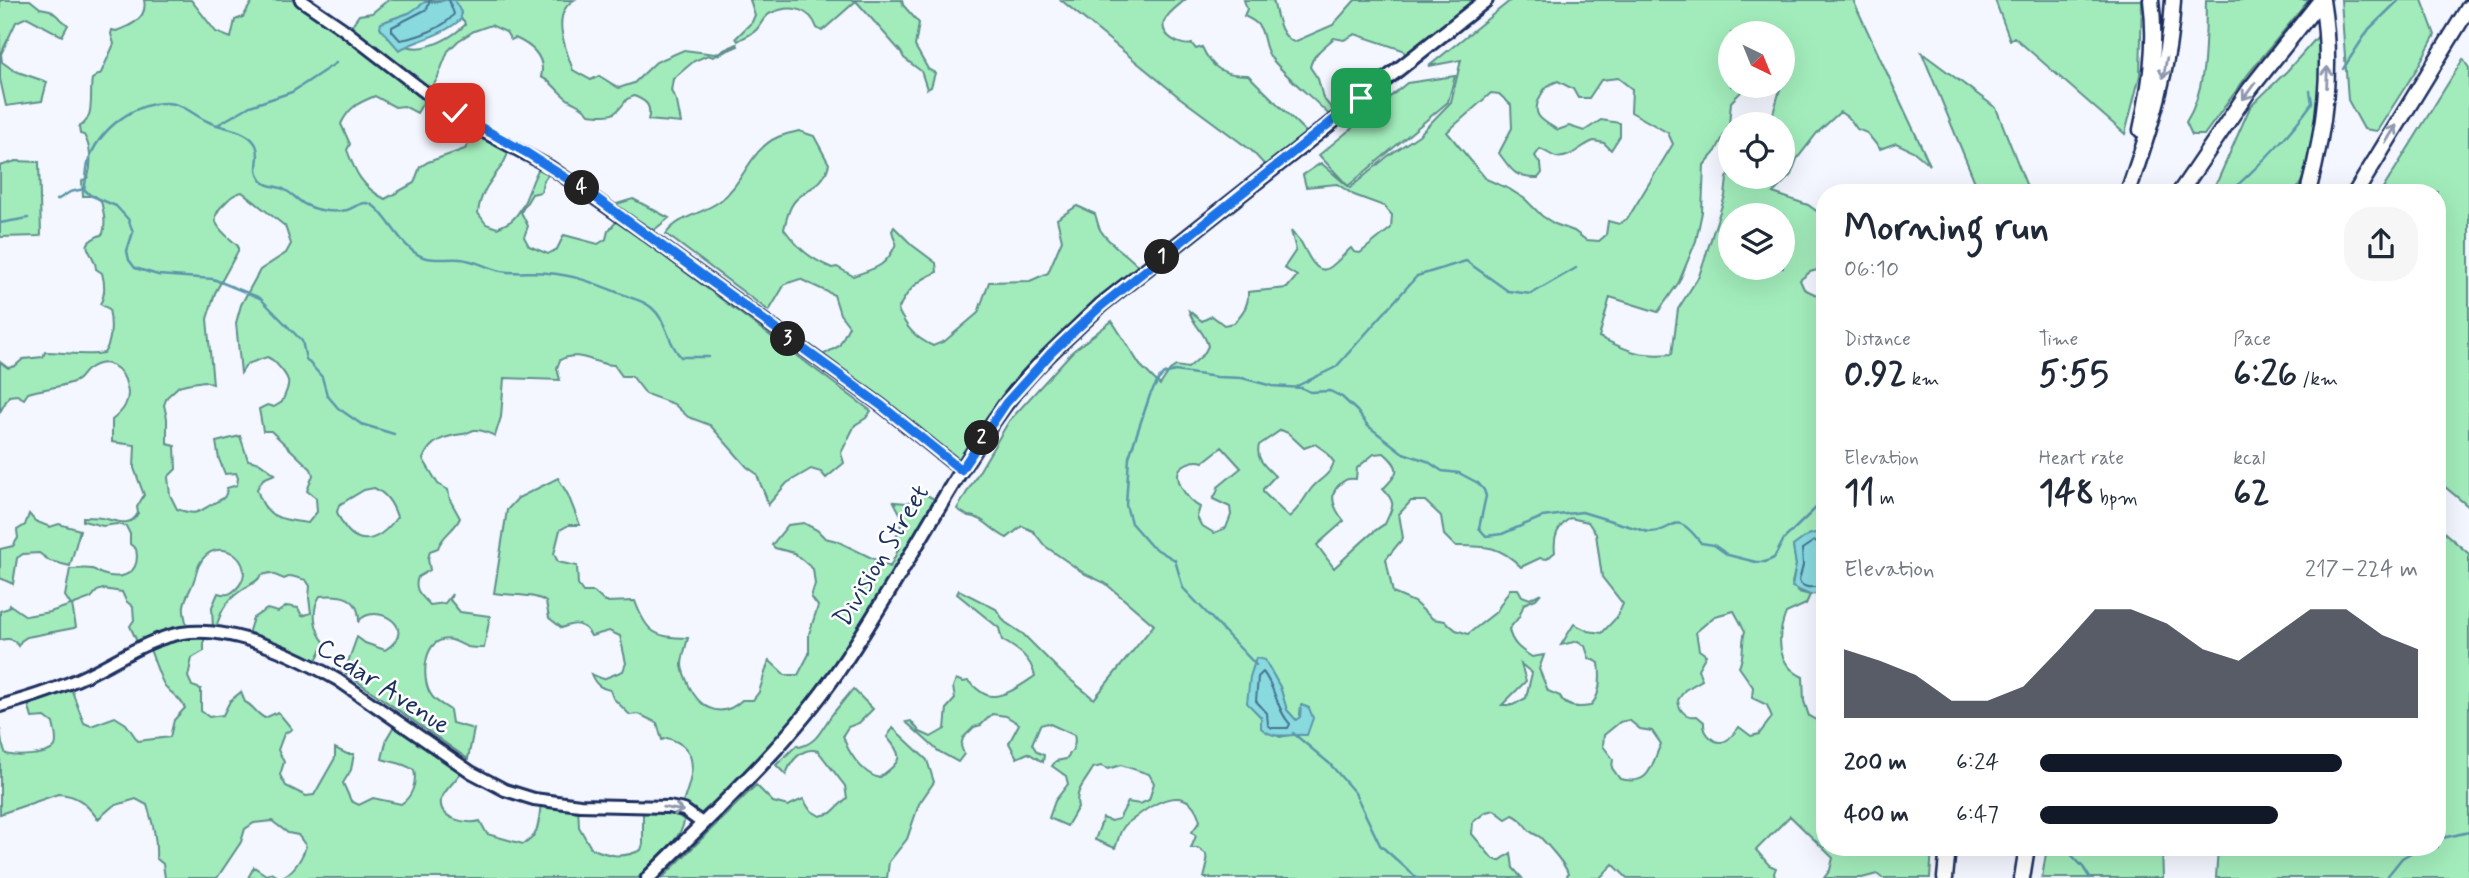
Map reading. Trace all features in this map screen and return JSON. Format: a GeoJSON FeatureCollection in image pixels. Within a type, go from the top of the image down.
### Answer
{"type":"FeatureCollection","features":[{"type":"Feature","properties":{"kind":"highway"},"geometry":{"type":"LineString","coordinates":[[2129,184],[2152,73],[2155,29],[2151,0]]}},
{"type":"Feature","properties":{"kind":"highway"},"geometry":{"type":"LineString","coordinates":[[2130,184],[2161,90],[2173,0]]}},
{"type":"Feature","properties":{"kind":"highway"},"geometry":{"type":"LineString","coordinates":[[2185,184],[2250,89],[2322,0]]}},
{"type":"Feature","properties":{"kind":"highway"},"geometry":{"type":"LineString","coordinates":[[2310,184],[2322,132],[2328,84],[2328,52],[2322,0]]}},
{"type":"Feature","properties":{"kind":"highway"},"geometry":{"type":"LineString","coordinates":[[2361,184],[2469,6]]}},
{"type":"Feature","properties":{"kind":"highway"},"geometry":{"type":"LineString","coordinates":[[1946,875],[1948,856]]}},
{"type":"Feature","properties":{"kind":"highway"},"geometry":{"type":"LineString","coordinates":[[2022,878],[2026,856]]}},
{"type":"Feature","properties":{"kind":"main road","name":"Division Street"},"geometry":{"type":"LineString","coordinates":[[648,878],[787,737],[838,672],[921,541],[961,470],[1006,403],[1051,353],[1101,306],[1486,0]]}},
{"type":"Feature","properties":{"kind":"street"},"geometry":{"type":"LineString","coordinates":[[301,0],[446,108],[482,131],[550,167],[640,230],[871,398],[961,470]]}},
{"type":"Feature","properties":{"kind":"street","name":"Cedar Avenue"},"geometry":{"type":"LineString","coordinates":[[0,706],[68,684],[169,636],[185,632],[217,634],[273,648],[319,669],[471,772],[505,790],[555,802],[607,807],[669,807],[684,810],[702,823]]}},
{"type":"Feature","properties":{"kind":"green space"},"geometry":{"type":"Polygon","coordinates":[[[0,0],[30,0],[40,8],[50,10],[68,25],[62,36],[27,17],[16,22],[1,54],[2,62],[15,71],[47,82],[42,101],[6,106],[0,79],[0,0]]]}},
{"type":"Feature","properties":{"kind":"green space"},"geometry":{"type":"Polygon","coordinates":[[[144,0],[191,0],[216,32],[231,38],[235,20],[243,17],[253,0],[301,0],[348,31],[359,15],[372,13],[388,0],[574,0],[567,6],[561,23],[573,70],[591,80],[599,76],[619,88],[634,83],[656,62],[684,50],[715,54],[737,44],[738,46],[713,57],[708,55],[694,61],[673,79],[671,91],[677,102],[681,123],[648,120],[647,105],[634,96],[627,99],[615,113],[589,114],[541,77],[541,63],[532,48],[515,38],[511,40],[506,32],[491,25],[474,31],[448,51],[437,79],[417,113],[404,106],[395,107],[375,96],[359,103],[341,124],[350,144],[347,150],[361,179],[385,199],[414,183],[420,167],[428,162],[465,149],[478,128],[511,146],[486,188],[479,206],[478,213],[486,224],[497,228],[511,221],[517,214],[542,163],[552,169],[543,182],[541,192],[532,194],[521,212],[528,226],[524,237],[529,246],[548,254],[557,249],[564,235],[598,244],[606,239],[608,231],[617,221],[871,411],[855,425],[841,453],[844,463],[826,478],[821,472],[811,469],[787,483],[768,505],[757,474],[747,467],[710,425],[688,417],[674,404],[646,394],[632,376],[622,376],[614,365],[574,356],[560,360],[557,368],[560,380],[504,378],[501,417],[495,436],[473,430],[451,436],[434,443],[423,459],[438,484],[448,490],[450,500],[460,518],[438,548],[430,551],[430,570],[418,577],[417,589],[430,605],[445,603],[452,594],[450,600],[460,612],[490,616],[484,648],[442,640],[431,648],[426,663],[427,687],[432,696],[450,710],[452,723],[474,729],[468,759],[341,670],[348,662],[357,637],[385,650],[395,642],[398,633],[392,620],[375,614],[359,621],[356,606],[347,598],[320,596],[315,607],[315,620],[325,643],[314,664],[247,637],[253,618],[267,609],[278,612],[287,606],[298,608],[302,616],[311,613],[310,586],[306,580],[291,576],[284,579],[270,573],[262,575],[230,600],[221,613],[216,629],[213,630],[212,607],[218,593],[231,593],[243,578],[244,569],[240,561],[225,550],[215,550],[206,555],[199,565],[184,606],[187,627],[204,629],[204,651],[192,658],[188,677],[192,686],[201,689],[201,711],[209,717],[223,715],[230,701],[241,692],[245,702],[265,718],[278,712],[292,729],[284,734],[278,750],[284,762],[280,775],[286,786],[306,796],[314,795],[335,758],[335,748],[347,754],[354,754],[351,770],[343,783],[351,801],[359,805],[373,798],[401,804],[411,794],[415,775],[414,770],[409,767],[382,759],[387,738],[394,726],[461,772],[442,797],[441,807],[455,819],[480,821],[487,834],[523,844],[536,832],[541,802],[578,805],[579,827],[591,848],[610,855],[622,855],[641,850],[643,812],[677,815],[684,820],[679,834],[638,878],[280,878],[296,865],[306,846],[298,835],[288,833],[272,821],[254,823],[245,829],[241,842],[217,878],[165,878],[163,864],[156,858],[154,831],[147,805],[136,799],[113,806],[98,819],[81,801],[58,794],[0,814],[0,728],[6,754],[40,754],[52,749],[56,744],[53,723],[45,717],[32,718],[26,696],[69,683],[84,723],[91,726],[115,717],[126,724],[138,741],[170,737],[174,720],[185,708],[163,683],[147,642],[138,644],[130,626],[134,620],[133,607],[122,592],[103,589],[91,598],[72,605],[74,628],[27,637],[18,646],[10,639],[0,640],[0,611],[10,605],[26,616],[71,605],[65,596],[70,569],[92,569],[102,574],[117,576],[129,573],[136,564],[136,549],[130,544],[130,534],[126,526],[103,526],[83,521],[83,517],[89,517],[128,522],[138,513],[137,507],[144,495],[134,468],[135,445],[112,442],[112,420],[122,410],[128,397],[122,374],[113,365],[94,366],[78,380],[70,383],[28,393],[24,399],[17,395],[9,396],[0,412],[0,362],[8,368],[23,359],[43,357],[45,352],[89,355],[104,353],[107,349],[111,320],[109,309],[100,304],[104,281],[102,273],[96,269],[87,245],[103,234],[104,218],[101,201],[95,196],[83,196],[82,181],[88,177],[90,156],[79,127],[90,112],[92,79],[101,73],[114,44],[112,30],[133,24],[141,16],[144,0]],[[428,6],[386,21],[390,31],[404,45],[431,45],[465,25],[464,21],[453,14],[428,6]],[[242,192],[223,205],[216,217],[218,227],[238,246],[238,251],[215,293],[207,319],[213,384],[204,381],[179,386],[167,397],[164,405],[167,444],[175,446],[176,469],[168,477],[170,495],[177,509],[193,513],[223,498],[227,488],[237,485],[238,478],[236,473],[225,474],[216,442],[240,436],[248,460],[260,463],[275,474],[263,479],[257,489],[264,506],[275,516],[308,523],[317,512],[316,498],[307,491],[313,475],[311,469],[271,431],[263,431],[259,409],[267,405],[274,407],[282,402],[288,385],[287,378],[275,362],[267,357],[247,364],[241,373],[236,323],[241,305],[260,270],[286,253],[291,244],[285,226],[242,192]],[[374,488],[364,490],[339,505],[337,512],[350,532],[365,539],[381,534],[397,517],[391,503],[382,493],[374,488]]]}},
{"type":"Feature","properties":{"kind":"green space"},"geometry":{"type":"Polygon","coordinates":[[[750,0],[902,0],[903,5],[919,23],[915,46],[928,69],[935,73],[931,87],[927,89],[921,71],[904,58],[856,1],[822,31],[804,12],[785,9],[769,14],[755,31],[738,41],[736,38],[752,22],[755,15],[750,0]]]}},
{"type":"Feature","properties":{"kind":"green space"},"geometry":{"type":"Polygon","coordinates":[[[1061,0],[1185,0],[1165,19],[1164,27],[1168,36],[1177,42],[1192,44],[1196,49],[1202,47],[1214,66],[1225,72],[1248,75],[1312,138],[1270,171],[1252,151],[1179,97],[1061,0]]]}},
{"type":"Feature","properties":{"kind":"green space"},"geometry":{"type":"Polygon","coordinates":[[[1244,0],[1273,0],[1282,30],[1294,42],[1333,25],[1355,0],[1479,0],[1407,58],[1403,50],[1355,34],[1344,40],[1334,38],[1316,54],[1310,67],[1318,79],[1323,98],[1338,116],[1334,120],[1272,59],[1258,25],[1244,16],[1247,9],[1244,0]]]}},
{"type":"Feature","properties":{"kind":"green space"},"geometry":{"type":"Polygon","coordinates":[[[1511,0],[1853,0],[1930,165],[1913,151],[1896,143],[1880,149],[1867,133],[1857,129],[1850,119],[1840,112],[1817,133],[1795,164],[1795,112],[1773,112],[1778,98],[1796,98],[1796,21],[1718,21],[1718,98],[1735,98],[1731,102],[1730,112],[1718,112],[1718,147],[1704,165],[1702,212],[1696,241],[1679,282],[1658,312],[1610,297],[1599,337],[1634,352],[1650,355],[1672,354],[1678,309],[1699,276],[1718,218],[1718,280],[1795,280],[1795,203],[1723,203],[1726,189],[1777,189],[1773,193],[1808,205],[1816,211],[1816,270],[1800,280],[1804,289],[1816,295],[1816,541],[1793,546],[1796,565],[1792,583],[1799,592],[1810,595],[1806,604],[1786,613],[1780,641],[1788,665],[1803,677],[1804,701],[1809,716],[1816,720],[1816,841],[1790,816],[1756,850],[1769,865],[1776,868],[1775,878],[1627,878],[1613,864],[1600,878],[1566,878],[1568,874],[1564,866],[1540,837],[1513,815],[1506,819],[1494,810],[1486,812],[1473,822],[1472,834],[1492,858],[1499,861],[1511,853],[1513,868],[1522,878],[1204,878],[1206,854],[1198,848],[1191,848],[1196,836],[1192,832],[1200,821],[1195,809],[1181,798],[1172,798],[1153,805],[1129,822],[1122,830],[1115,848],[1095,840],[1103,818],[1111,821],[1119,819],[1128,802],[1140,804],[1149,800],[1154,783],[1149,774],[1121,765],[1108,769],[1101,766],[1093,768],[1079,791],[1078,807],[1067,826],[1049,818],[1055,801],[1068,784],[1066,776],[1052,766],[1056,761],[1066,759],[1074,745],[1074,735],[1048,723],[1040,725],[1032,744],[1037,752],[1044,755],[1043,762],[1028,753],[1017,758],[1009,743],[1019,724],[1006,716],[992,714],[963,738],[961,746],[964,754],[958,762],[938,751],[906,722],[911,721],[920,732],[931,737],[945,729],[947,708],[955,699],[953,687],[956,679],[968,681],[982,693],[993,696],[1012,690],[1035,676],[1027,659],[1002,640],[999,628],[957,594],[959,590],[996,609],[1005,622],[1023,634],[1061,672],[1094,699],[1154,625],[1105,583],[1085,574],[1045,546],[1033,531],[1022,526],[1007,538],[957,509],[1009,421],[1073,351],[1112,321],[1140,365],[1160,385],[1176,366],[1188,368],[1204,354],[1208,346],[1189,311],[1202,321],[1212,316],[1224,325],[1234,323],[1243,312],[1248,292],[1287,288],[1297,276],[1284,268],[1296,250],[1291,231],[1301,242],[1312,262],[1320,269],[1332,266],[1351,248],[1360,253],[1391,228],[1392,215],[1384,206],[1354,195],[1337,184],[1306,187],[1303,175],[1321,163],[1350,188],[1388,156],[1419,135],[1451,102],[1461,60],[1429,66],[1511,0]],[[1618,78],[1601,80],[1589,98],[1578,98],[1573,89],[1558,81],[1550,85],[1538,102],[1537,112],[1542,120],[1558,130],[1569,126],[1584,131],[1601,120],[1620,123],[1620,136],[1611,150],[1604,143],[1594,141],[1561,157],[1540,149],[1535,156],[1541,165],[1542,173],[1538,178],[1519,175],[1499,153],[1512,128],[1511,105],[1499,94],[1491,93],[1447,132],[1486,179],[1525,199],[1542,216],[1555,224],[1574,231],[1586,240],[1599,241],[1606,235],[1608,221],[1619,224],[1628,218],[1673,144],[1668,133],[1631,112],[1632,89],[1618,78]],[[1281,430],[1259,445],[1258,450],[1262,462],[1275,476],[1263,492],[1289,517],[1311,489],[1330,471],[1334,462],[1315,444],[1304,448],[1281,430]],[[1222,447],[1203,462],[1191,462],[1178,472],[1180,485],[1192,502],[1200,507],[1197,517],[1201,525],[1214,533],[1226,528],[1231,515],[1230,507],[1213,499],[1218,487],[1241,468],[1222,447]],[[1384,453],[1374,454],[1357,468],[1356,479],[1344,481],[1336,488],[1333,498],[1335,507],[1344,521],[1317,545],[1334,568],[1385,524],[1392,509],[1392,502],[1383,489],[1395,474],[1396,467],[1384,453]],[[1411,501],[1399,514],[1403,538],[1386,559],[1393,593],[1414,602],[1433,619],[1445,621],[1456,630],[1468,634],[1496,612],[1510,589],[1518,589],[1522,596],[1530,599],[1541,593],[1536,599],[1524,604],[1519,617],[1509,629],[1512,638],[1520,649],[1532,657],[1544,655],[1539,669],[1548,691],[1573,706],[1590,706],[1594,702],[1599,686],[1599,663],[1589,658],[1585,646],[1578,641],[1561,645],[1574,624],[1588,631],[1602,633],[1617,617],[1623,604],[1602,577],[1596,534],[1588,522],[1570,518],[1557,532],[1555,552],[1547,559],[1540,558],[1521,567],[1506,554],[1491,548],[1455,546],[1444,535],[1441,516],[1425,501],[1411,501]],[[1734,611],[1715,616],[1696,632],[1699,650],[1706,655],[1698,669],[1702,680],[1685,690],[1678,700],[1686,715],[1697,716],[1704,722],[1708,734],[1714,740],[1723,742],[1739,727],[1751,736],[1759,734],[1772,717],[1767,705],[1752,698],[1753,687],[1739,667],[1745,631],[1734,611]],[[1257,658],[1251,677],[1248,703],[1261,717],[1262,728],[1280,737],[1307,735],[1309,708],[1301,705],[1300,718],[1296,720],[1287,710],[1280,687],[1265,661],[1257,658]],[[1521,664],[1526,681],[1502,705],[1513,705],[1526,698],[1532,673],[1521,664]],[[1629,720],[1620,722],[1604,735],[1603,746],[1613,759],[1612,768],[1620,779],[1638,780],[1648,773],[1661,744],[1652,731],[1640,729],[1629,720]]]}},
{"type":"Feature","properties":{"kind":"green space"},"geometry":{"type":"Polygon","coordinates":[[[1995,0],[2142,0],[2140,75],[2125,134],[2014,37],[2010,40],[1995,0]]]}},
{"type":"Feature","properties":{"kind":"green space"},"geometry":{"type":"Polygon","coordinates":[[[2206,0],[2309,0],[2249,73],[2204,135],[2192,135],[2186,122],[2202,79],[2206,0]]]}},
{"type":"Feature","properties":{"kind":"green space"},"geometry":{"type":"Polygon","coordinates":[[[2341,0],[2422,0],[2435,35],[2377,131],[2364,129],[2348,100],[2341,0]]]}},
{"type":"Feature","properties":{"kind":"green space"},"geometry":{"type":"Polygon","coordinates":[[[2319,35],[2317,117],[2310,159],[2300,184],[2215,184],[2250,107],[2319,35]]]}},
{"type":"Feature","properties":{"kind":"green space"},"geometry":{"type":"Polygon","coordinates":[[[1922,53],[1996,108],[2026,184],[1976,184],[1922,53]]]}},
{"type":"Feature","properties":{"kind":"green space"},"geometry":{"type":"Polygon","coordinates":[[[2463,59],[2469,68],[2469,507],[2446,488],[2446,184],[2386,184],[2463,59]]]}},
{"type":"Feature","properties":{"kind":"green space"},"geometry":{"type":"Polygon","coordinates":[[[1455,76],[1448,102],[1348,186],[1319,155],[1407,83],[1455,76]]]}},
{"type":"Feature","properties":{"kind":"green space"},"geometry":{"type":"Polygon","coordinates":[[[799,131],[814,136],[829,164],[823,178],[792,205],[784,229],[811,257],[853,276],[874,268],[888,258],[896,244],[892,231],[894,227],[936,263],[937,272],[914,286],[898,310],[912,331],[933,346],[945,341],[978,313],[989,282],[1030,281],[1048,273],[1062,240],[1057,219],[1077,206],[1095,214],[1105,237],[1140,269],[1082,315],[1042,354],[998,404],[978,433],[965,466],[817,358],[839,346],[849,326],[840,314],[834,295],[800,279],[785,284],[769,311],[666,234],[677,223],[713,205],[728,194],[768,142],[799,131]]]}},
{"type":"Feature","properties":{"kind":"green space"},"geometry":{"type":"Polygon","coordinates":[[[16,161],[39,162],[39,236],[0,237],[0,166],[16,161]]]}},
{"type":"Feature","properties":{"kind":"green space"},"geometry":{"type":"Polygon","coordinates":[[[633,199],[669,218],[654,230],[613,205],[633,199]]]}},
{"type":"Feature","properties":{"kind":"green space"},"geometry":{"type":"Polygon","coordinates":[[[558,478],[580,525],[569,525],[560,530],[554,554],[558,562],[577,566],[578,585],[583,592],[594,592],[605,602],[635,601],[644,621],[654,632],[688,638],[682,667],[691,690],[703,704],[717,710],[733,707],[742,700],[753,700],[759,692],[769,660],[785,675],[798,675],[809,654],[809,634],[818,606],[811,597],[815,584],[813,569],[794,553],[772,545],[788,525],[804,523],[825,538],[837,541],[890,567],[900,546],[896,537],[903,519],[894,502],[907,503],[923,493],[936,500],[858,627],[802,706],[737,780],[700,814],[682,805],[692,765],[686,749],[667,738],[662,740],[657,723],[639,714],[630,715],[613,698],[610,690],[598,685],[591,674],[603,679],[623,671],[626,663],[620,636],[609,631],[591,636],[578,624],[562,628],[549,618],[546,602],[541,599],[494,593],[507,510],[518,498],[558,478]]]}},
{"type":"Feature","properties":{"kind":"green space"},"geometry":{"type":"Polygon","coordinates":[[[29,514],[35,521],[50,527],[59,524],[80,530],[70,566],[50,561],[39,553],[23,554],[17,558],[13,584],[0,578],[0,549],[13,546],[18,538],[17,530],[25,525],[29,514]]]}},
{"type":"Feature","properties":{"kind":"green space"},"geometry":{"type":"Polygon","coordinates":[[[2446,534],[2469,554],[2469,878],[2216,878],[2217,856],[2446,856],[2446,534]]]}},
{"type":"Feature","properties":{"kind":"green space"},"geometry":{"type":"Polygon","coordinates":[[[853,689],[873,709],[859,723],[848,727],[843,735],[856,761],[867,772],[879,778],[892,768],[898,755],[887,737],[893,728],[927,760],[934,782],[919,804],[907,839],[889,862],[887,878],[662,878],[756,785],[773,802],[788,806],[803,799],[810,810],[820,816],[831,813],[847,798],[845,786],[818,751],[807,751],[798,756],[786,775],[776,765],[797,745],[805,745],[814,739],[853,689]]]}},
{"type":"Feature","properties":{"kind":"green space"},"geometry":{"type":"Polygon","coordinates":[[[1831,856],[1931,856],[1930,878],[1882,878],[1877,874],[1862,878],[1824,878],[1830,870],[1833,858],[1831,856]]]}},
{"type":"Feature","properties":{"kind":"green space"},"geometry":{"type":"Polygon","coordinates":[[[2046,856],[2162,856],[2163,878],[2042,878],[2046,856]]]}},
{"type":"Feature","properties":{"kind":"green space"},"geometry":{"type":"Polygon","coordinates":[[[254,867],[266,875],[272,873],[280,878],[248,878],[254,867]]]}},
{"type":"Feature","properties":{"kind":"water"},"geometry":{"type":"Polygon","coordinates":[[[454,0],[461,12],[461,19],[432,36],[399,50],[380,28],[381,23],[409,13],[425,2],[454,0]]]}},
{"type":"Feature","properties":{"kind":"water"},"geometry":{"type":"Polygon","coordinates":[[[1816,533],[1816,594],[1810,595],[1792,587],[1796,565],[1793,546],[1816,533]]]}},
{"type":"Feature","properties":{"kind":"water"},"geometry":{"type":"Polygon","coordinates":[[[1256,658],[1265,660],[1280,687],[1287,710],[1296,720],[1300,717],[1301,705],[1309,708],[1313,718],[1307,735],[1277,735],[1261,728],[1261,717],[1247,703],[1250,677],[1256,658]]]}},
{"type":"Feature","properties":{"kind":"waterway"},"geometry":{"type":"LineString","coordinates":[[2343,69],[2369,29],[2399,0]]}},
{"type":"Feature","properties":{"kind":"waterway"},"geometry":{"type":"LineString","coordinates":[[219,124],[250,106],[292,92],[336,63]]}},
{"type":"Feature","properties":{"kind":"waterway"},"geometry":{"type":"LineString","coordinates":[[2238,184],[2294,127],[2312,103],[2310,91]]}},
{"type":"Feature","properties":{"kind":"waterway"},"geometry":{"type":"LineString","coordinates":[[57,200],[70,192],[84,189],[88,162],[94,148],[120,119],[142,107],[172,104],[247,136],[258,149],[257,171],[261,180],[285,190],[306,205],[337,211],[367,203],[380,211],[407,245],[423,257],[465,260],[507,272],[558,274],[606,288],[652,308],[681,357],[709,357]]}},
{"type":"Feature","properties":{"kind":"waterway"},"geometry":{"type":"LineString","coordinates":[[84,189],[90,195],[116,206],[128,219],[133,232],[127,251],[135,268],[158,275],[213,279],[260,298],[302,341],[306,359],[322,377],[327,395],[338,408],[361,424],[394,434]]}},
{"type":"Feature","properties":{"kind":"waterway"},"geometry":{"type":"LineString","coordinates":[[0,223],[28,218]]}},
{"type":"Feature","properties":{"kind":"waterway"},"geometry":{"type":"LineString","coordinates":[[1297,386],[1336,367],[1417,276],[1466,261],[1508,291],[1531,294],[1576,268]]}},
{"type":"Feature","properties":{"kind":"waterway"},"geometry":{"type":"LineString","coordinates":[[1256,665],[1183,588],[1175,560],[1151,546],[1131,523],[1126,505],[1129,457],[1150,395],[1164,374],[1175,371],[1242,378],[1272,386],[1302,388],[1310,392],[1330,391],[1342,397],[1368,426],[1403,453],[1427,461],[1442,471],[1459,473],[1478,483],[1486,496],[1479,528],[1486,536],[1502,534],[1542,517],[1582,512],[1648,532],[1679,524],[1692,532],[1701,543],[1714,545],[1728,555],[1765,562],[1774,558],[1784,539],[1816,508]]}},
{"type":"Feature","properties":{"kind":"waterway"},"geometry":{"type":"LineString","coordinates":[[1293,733],[1330,764],[1355,793],[1380,845],[1417,878]]}},
{"type":"Feature","properties":{"kind":"waterway"},"geometry":{"type":"LineString","coordinates":[[2446,837],[2469,832]]}},
{"type":"Feature","properties":{"kind":"waterway"},"geometry":{"type":"LineString","coordinates":[[2073,856],[2090,878]]}},
{"type":"Feature","properties":{"kind":"waterway"},"geometry":{"type":"LineString","coordinates":[[2386,878],[2405,856]]}},
{"type":"Feature","properties":{"kind":"route"},"geometry":{"type":"LineString","coordinates":[[455,113],[482,131],[527,153],[588,192],[882,406],[961,470],[1006,403],[1051,353],[1101,306],[1361,98]]}}]}
